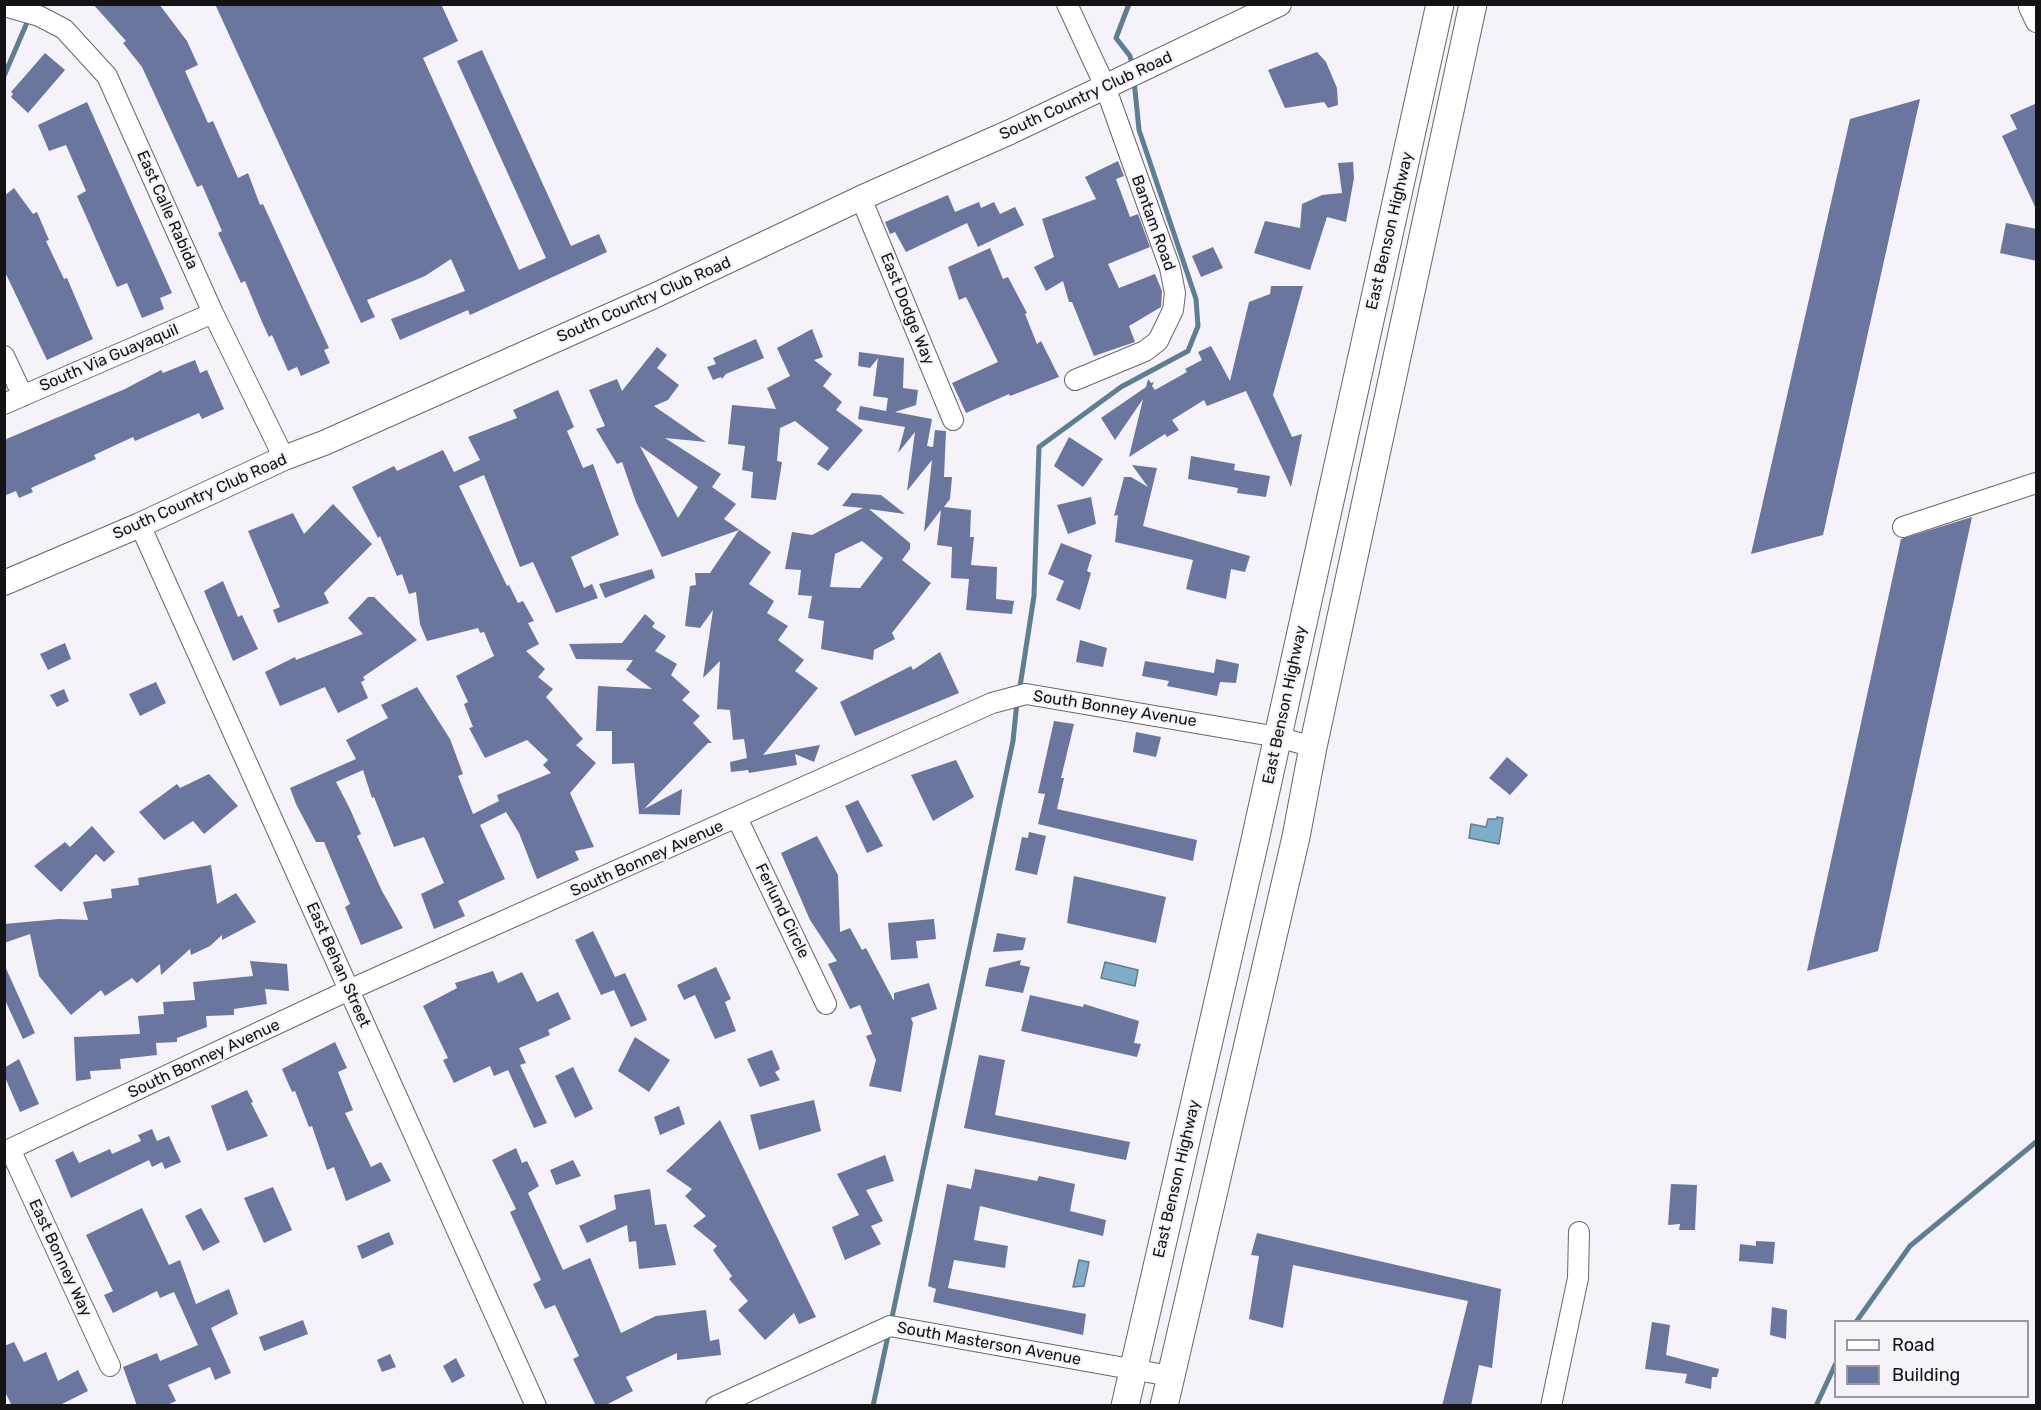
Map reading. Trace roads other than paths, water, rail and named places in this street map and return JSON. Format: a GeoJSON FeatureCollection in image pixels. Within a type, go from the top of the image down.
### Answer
{"type":"FeatureCollection","features":[{"type":"Feature","properties":{"kind":"main road","name":"East Benson Highway"},"geometry":{"type":"LineString","coordinates":[[1125,1406],[1278,737],[1440,4]]}},
{"type":"Feature","properties":{"kind":"main road","name":"East Benson Highway"},"geometry":{"type":"LineString","coordinates":[[1164,1406],[1296,837],[1313,747],[1473,4]]}},
{"type":"Feature","properties":{"kind":"street","name":"Bantam Road"},"geometry":{"type":"LineString","coordinates":[[1067,4],[1105,86],[1170,268],[1175,293],[1170,319],[1158,341],[1145,351],[1074,380]]}},
{"type":"Feature","properties":{"kind":"street","name":"South Country Club Road"},"geometry":{"type":"LineString","coordinates":[[4,582],[140,525],[284,458],[324,443],[654,296],[861,198],[1010,132],[1279,4]]}},
{"type":"Feature","properties":{"kind":"street","name":"East Calle Rabida"},"geometry":{"type":"LineString","coordinates":[[4,6],[39,16],[64,29],[107,76],[213,313],[284,458]]}},
{"type":"Feature","properties":{"kind":"street","name":"East Dodge Way"},"geometry":{"type":"LineString","coordinates":[[861,198],[952,420]]}},
{"type":"Feature","properties":{"kind":"street","name":"South Via Guayaquil"},"geometry":{"type":"LineString","coordinates":[[4,404],[213,313]]}},
{"type":"Feature","properties":{"kind":"street"},"geometry":{"type":"LineString","coordinates":[[4,356],[23,396]]}},
{"type":"Feature","properties":{"kind":"street"},"geometry":{"type":"LineString","coordinates":[[1903,527],[2037,483]]}},
{"type":"Feature","properties":{"kind":"street","name":"East Behan Street"},"geometry":{"type":"LineString","coordinates":[[140,525],[537,1406]]}},
{"type":"Feature","properties":{"kind":"street","name":"South Bonney Avenue"},"geometry":{"type":"LineString","coordinates":[[7,1150],[349,990],[992,702],[1026,694],[1278,737],[1313,747]]}},
{"type":"Feature","properties":{"kind":"street","name":"Ferlund Circle"},"geometry":{"type":"LineString","coordinates":[[737,818],[826,1004]]}},
{"type":"Feature","properties":{"kind":"street","name":"East Bonney Way"},"geometry":{"type":"LineString","coordinates":[[7,1150],[110,1366]]}},
{"type":"Feature","properties":{"kind":"street"},"geometry":{"type":"LineString","coordinates":[[1551,1406],[1578,1278],[1579,1232]]}},
{"type":"Feature","properties":{"kind":"street","name":"South Masterson Avenue"},"geometry":{"type":"LineString","coordinates":[[716,1406],[890,1326],[1170,1376]]}},
{"type":"Feature","properties":{"kind":"water"},"geometry":{"type":"Polygon","coordinates":[[[1497,817],[1503,818],[1499,844],[1469,838],[1471,824],[1486,827],[1488,819],[1497,819],[1497,817]]]}},
{"type":"Feature","properties":{"kind":"water"},"geometry":{"type":"Polygon","coordinates":[[[1105,962],[1138,970],[1135,986],[1101,978],[1105,962]]]}},
{"type":"Feature","properties":{"kind":"water"},"geometry":{"type":"Polygon","coordinates":[[[1079,1260],[1089,1262],[1084,1286],[1073,1287],[1079,1260]]]}},
{"type":"Feature","properties":{"kind":"waterway"},"geometry":{"type":"LineString","coordinates":[[4,76],[35,4]]}},
{"type":"Feature","properties":{"kind":"waterway"},"geometry":{"type":"LineString","coordinates":[[1129,4],[1116,38],[1130,56],[1133,68]]}},
{"type":"Feature","properties":{"kind":"waterway"},"geometry":{"type":"LineString","coordinates":[[1019,693],[1034,596],[1039,447],[1121,387],[1188,351],[1198,326],[1196,299],[1139,130],[1134,80]]}},
{"type":"Feature","properties":{"kind":"waterway"},"geometry":{"type":"LineString","coordinates":[[891,1322],[1013,741],[1017,702]]}},
{"type":"Feature","properties":{"kind":"waterway"},"geometry":{"type":"LineString","coordinates":[[1857,1320],[1910,1246],[2036,1142]]}},
{"type":"Feature","properties":{"kind":"waterway"},"geometry":{"type":"LineString","coordinates":[[873,1406],[889,1331]]}},
{"type":"Feature","properties":{"kind":"waterway"},"geometry":{"type":"LineString","coordinates":[[1816,1406],[1834,1367]]}}]}
